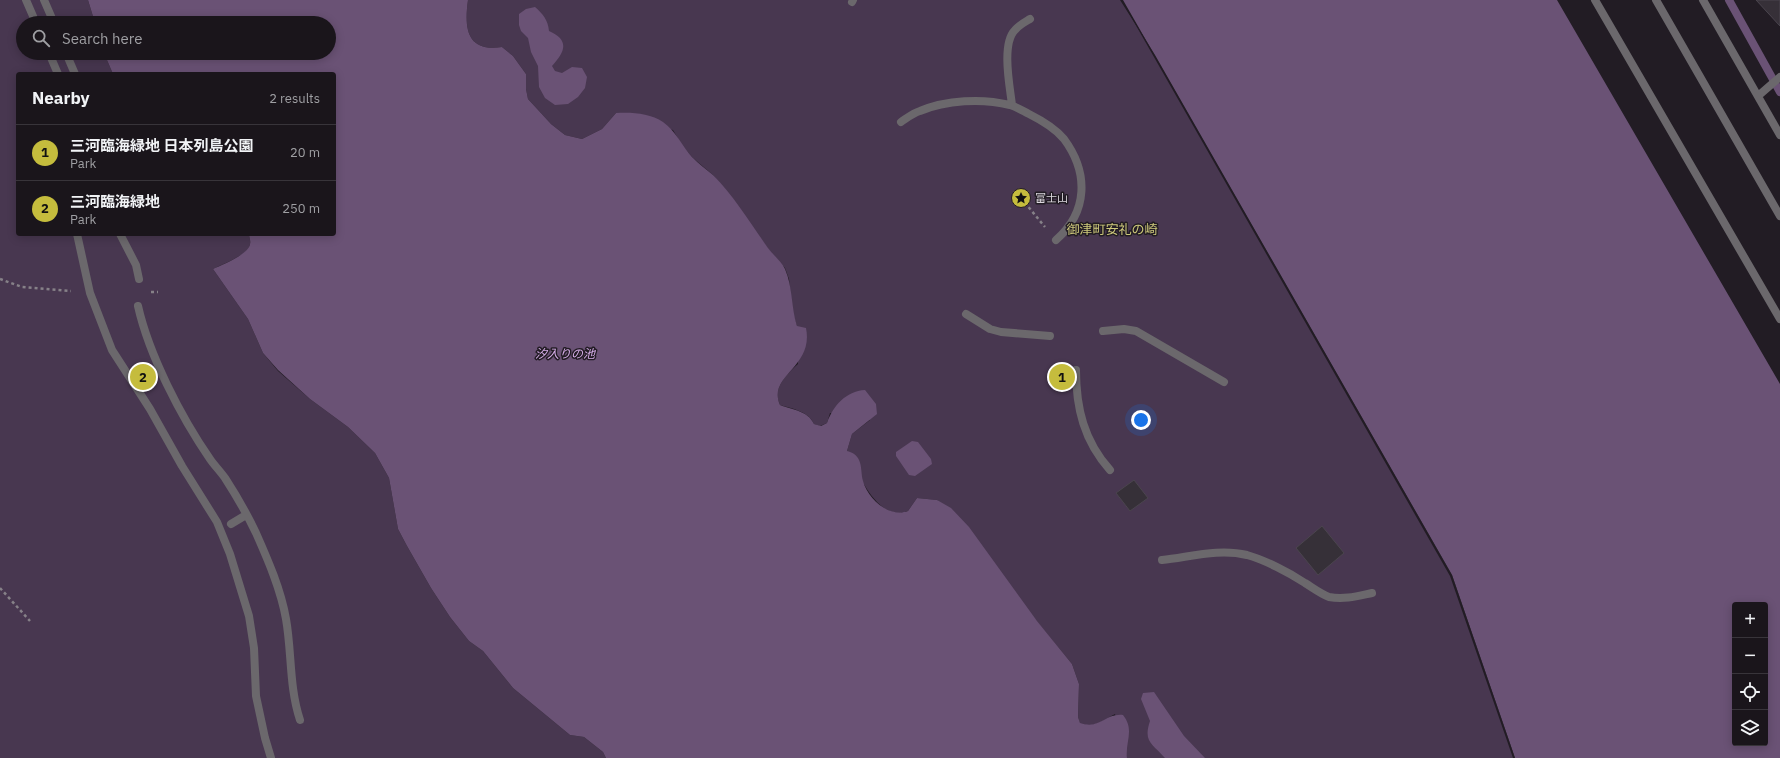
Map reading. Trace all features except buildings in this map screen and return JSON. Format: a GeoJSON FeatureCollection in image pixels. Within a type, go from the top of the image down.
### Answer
{"type":"FeatureCollection","features":[{"type":"Feature","properties":{"kind":"street"},"geometry":{"type":"LineString","coordinates":[[26,0],[33,16]]}},
{"type":"Feature","properties":{"kind":"street"},"geometry":{"type":"LineString","coordinates":[[44,0],[51,16]]}},
{"type":"Feature","properties":{"kind":"street"},"geometry":{"type":"LineString","coordinates":[[1595,0],[1780,319]]}},
{"type":"Feature","properties":{"kind":"street"},"geometry":{"type":"LineString","coordinates":[[1656,0],[1780,216]]}},
{"type":"Feature","properties":{"kind":"street"},"geometry":{"type":"LineString","coordinates":[[1703,0],[1780,135]]}},
{"type":"Feature","properties":{"kind":"street"},"geometry":{"type":"LineString","coordinates":[[1012,106],[1008,60],[1010,37],[1015,30],[1030,19]]}},
{"type":"Feature","properties":{"kind":"street"},"geometry":{"type":"LineString","coordinates":[[52,60],[57,72]]}},
{"type":"Feature","properties":{"kind":"street"},"geometry":{"type":"LineString","coordinates":[[69,60],[74,72]]}},
{"type":"Feature","properties":{"kind":"street"},"geometry":{"type":"LineString","coordinates":[[1758,96],[1780,77]]}},
{"type":"Feature","properties":{"kind":"street"},"geometry":{"type":"LineString","coordinates":[[901,122],[918,111],[937,106],[996,102],[1012,106],[1034,117],[1056,132],[1068,147],[1078,168],[1082,194],[1080,206],[1076,216],[1066,231],[1056,240]]}},
{"type":"Feature","properties":{"kind":"street"},"geometry":{"type":"LineString","coordinates":[[77,236],[90,293],[112,350],[150,409],[182,466],[217,522],[230,554],[248,616],[254,648],[256,696],[271,758]]}},
{"type":"Feature","properties":{"kind":"street"},"geometry":{"type":"LineString","coordinates":[[121,236],[136,265],[139,279]]}},
{"type":"Feature","properties":{"kind":"street"},"geometry":{"type":"LineString","coordinates":[[138,306],[144,332],[184,418],[210,459],[224,477],[246,516],[269,565],[283,605],[292,666],[292,688],[300,720]]}},
{"type":"Feature","properties":{"kind":"street"},"geometry":{"type":"LineString","coordinates":[[966,314],[990,329],[1001,332],[1050,336]]}},
{"type":"Feature","properties":{"kind":"street"},"geometry":{"type":"LineString","coordinates":[[1103,331],[1124,329],[1136,331],[1224,382]]}},
{"type":"Feature","properties":{"kind":"street"},"geometry":{"type":"LineString","coordinates":[[1076,370],[1076,394],[1083,427],[1092,446],[1110,470]]}},
{"type":"Feature","properties":{"kind":"street"},"geometry":{"type":"LineString","coordinates":[[231,524],[246,516]]}},
{"type":"Feature","properties":{"kind":"street"},"geometry":{"type":"LineString","coordinates":[[1162,560],[1209,553],[1239,554],[1255,558],[1266,563],[1329,596],[1342,598],[1372,593]]}},
{"type":"Feature","properties":{"kind":"path"},"geometry":{"type":"LineString","coordinates":[[1021,198],[1056,240]]}},
{"type":"Feature","properties":{"kind":"path"},"geometry":{"type":"LineString","coordinates":[[0,278],[22,287],[90,293]]}},
{"type":"Feature","properties":{"kind":"path"},"geometry":{"type":"LineString","coordinates":[[0,588],[30,621]]}},
{"type":"Feature","properties":{"kind":"shaded area"},"geometry":{"type":"Polygon","coordinates":[[[0,0],[88,0],[93,16],[16,16],[16,60],[107,60],[112,72],[16,72],[16,236],[249,236],[250,244],[245,252],[213,269],[248,319],[263,353],[278,371],[310,399],[348,427],[375,453],[389,478],[398,529],[431,588],[450,617],[469,641],[483,651],[513,688],[570,735],[584,737],[603,752],[606,758],[0,758],[0,0]]]}},
{"type":"Feature","properties":{"kind":"shaded area"},"geometry":{"type":"Polygon","coordinates":[[[468,0],[1120,0],[1155,55],[1452,575],[1515,758],[1127,758],[1115,714],[1094,724],[1080,724],[1078,717],[1079,684],[1072,664],[937,500],[917,498],[908,511],[897,513],[887,510],[878,503],[870,493],[847,451],[852,434],[870,420],[830,413],[827,423],[820,426],[814,424],[804,413],[780,405],[778,399],[779,387],[785,377],[798,364],[797,326],[793,314],[789,279],[785,268],[772,254],[713,175],[693,158],[683,147],[673,130],[616,113],[602,129],[582,139],[565,135],[551,124],[528,99],[526,74],[513,56],[502,47],[490,48],[481,46],[470,36],[467,20],[468,0]]]}},
{"type":"Feature","properties":{"kind":"water","name":"汐入りの池"},"geometry":{"type":"Polygon","coordinates":[[[88,0],[468,0],[467,20],[470,36],[481,46],[490,48],[502,47],[513,56],[526,74],[528,99],[551,124],[565,135],[582,139],[602,129],[616,113],[640,114],[663,122],[672,130],[688,153],[713,175],[728,192],[768,248],[782,264],[788,276],[797,326],[806,328],[807,342],[798,362],[780,386],[778,395],[780,405],[808,416],[814,424],[821,426],[827,423],[841,400],[852,393],[865,390],[876,404],[877,414],[852,434],[847,451],[851,452],[858,458],[861,465],[863,481],[869,494],[880,505],[894,512],[908,511],[917,498],[937,500],[951,508],[969,527],[1037,621],[1072,664],[1079,684],[1078,717],[1080,723],[1087,725],[1098,723],[1117,715],[1123,715],[1127,720],[1129,731],[1127,758],[606,758],[603,752],[584,737],[570,735],[513,688],[483,651],[469,641],[450,617],[431,588],[398,529],[389,478],[375,453],[348,427],[310,399],[278,370],[263,353],[248,319],[213,269],[245,252],[250,244],[249,236],[336,236],[336,72],[112,72],[107,60],[336,60],[336,16],[93,16],[88,0]]]}},
{"type":"Feature","properties":{"kind":"water"},"geometry":{"type":"Polygon","coordinates":[[[1123,0],[1557,0],[1780,384],[1780,758],[1515,758],[1452,575],[1123,0]]]}},
{"type":"Feature","properties":{"kind":"water"},"geometry":{"type":"Polygon","coordinates":[[[535,7],[545,18],[549,31],[560,38],[563,42],[560,56],[552,66],[555,71],[562,73],[572,67],[582,68],[587,77],[585,88],[578,97],[568,104],[555,105],[545,98],[539,87],[538,66],[531,52],[528,38],[521,31],[519,25],[519,14],[526,9],[535,7]]]}},
{"type":"Feature","properties":{"kind":"water"},"geometry":{"type":"Polygon","coordinates":[[[912,441],[918,442],[931,459],[932,464],[915,476],[909,475],[896,456],[896,452],[912,441]]]}},
{"type":"Feature","properties":{"kind":"water"},"geometry":{"type":"Polygon","coordinates":[[[1154,692],[1184,736],[1205,758],[1165,758],[1150,742],[1148,738],[1148,728],[1150,721],[1141,699],[1143,693],[1154,692]]]}},
{"type":"Feature","properties":{"kind":"pier"},"geometry":{"type":"Polygon","coordinates":[[[1126,8],[1155,55],[1452,575],[1515,758],[1513,758],[1450,576],[1126,8]]]}},
{"type":"Feature","properties":{"kind":"waterway"},"geometry":{"type":"LineString","coordinates":[[1729,0],[1780,92]]}},
{"type":"Feature","properties":{"kind":"place","name":"富士山"},"geometry":{"type":"Point","coordinates":[1021,198]}},
{"type":"Feature","properties":{"kind":"place","name":"三河臨海緑地"},"geometry":{"type":"Point","coordinates":[143,377]}},
{"type":"Feature","properties":{"kind":"place","name":"三河臨海緑地 日本列島公園"},"geometry":{"type":"Point","coordinates":[1062,377]}},
{"type":"Feature","properties":{"kind":"district","name":"御津町安礼の崎"},"geometry":{"type":"Point","coordinates":[1112,229]}}]}
